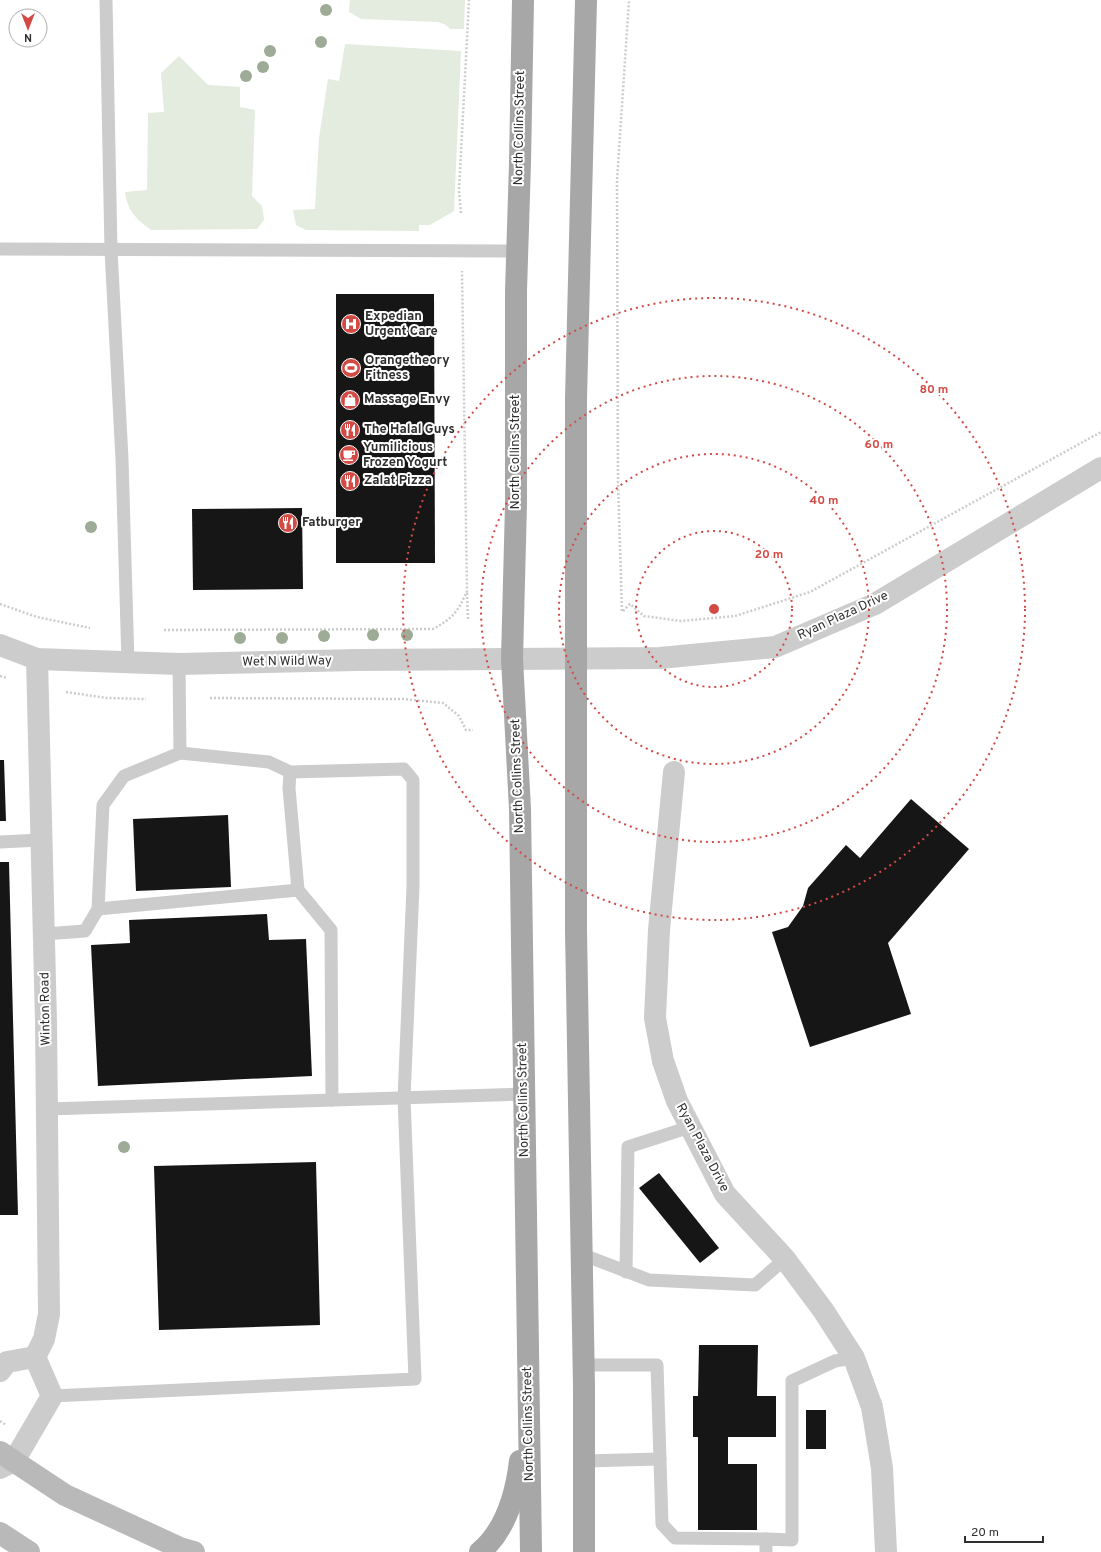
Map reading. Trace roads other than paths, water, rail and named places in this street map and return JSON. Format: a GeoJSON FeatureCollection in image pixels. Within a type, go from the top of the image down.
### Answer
{"type":"FeatureCollection","features":[{"type":"Feature","properties":{"kind":"main road","name":"North Collins Street"},"geometry":{"type":"LineString","coordinates":[[523,0],[517,251],[516,504],[512,659],[520,809],[531,1552]]}},
{"type":"Feature","properties":{"kind":"main road"},"geometry":{"type":"LineString","coordinates":[[584,1552],[583,1365],[576,930],[576,399],[586,0]]}},
{"type":"Feature","properties":{"kind":"main road"},"geometry":{"type":"LineString","coordinates":[[480,1552],[489,1544],[499,1531],[509,1510],[518,1476],[528,1382]]}},
{"type":"Feature","properties":{"kind":"main road"},"geometry":{"type":"LineString","coordinates":[[5,1460],[65,1495],[180,1548],[194,1552]]}},
{"type":"Feature","properties":{"kind":"main road"},"geometry":{"type":"LineString","coordinates":[[0,1533],[29,1552]]}},
{"type":"Feature","properties":{"kind":"street","name":"Ryan Plaza Drive"},"geometry":{"type":"LineString","coordinates":[[576,659],[660,658],[775,647],[875,604],[1101,468]]}},
{"type":"Feature","properties":{"kind":"street","name":"Wet N Wild Way"},"geometry":{"type":"LineString","coordinates":[[0,645],[37,659],[128,663],[179,664],[576,659]]}},
{"type":"Feature","properties":{"kind":"street","name":"Winton Road"},"geometry":{"type":"LineString","coordinates":[[35,1357],[44,1339],[49,1314],[44,934],[37,659]]}},
{"type":"Feature","properties":{"kind":"street","name":"Ryan Plaza Drive"},"geometry":{"type":"LineString","coordinates":[[674,772],[659,930],[655,1018],[663,1060],[677,1101],[725,1194],[785,1259],[823,1310],[854,1358],[872,1407],[882,1468],[886,1552]]}},
{"type":"Feature","properties":{"kind":"street"},"geometry":{"type":"LineString","coordinates":[[0,1371],[7,1362],[35,1357],[52,1396],[5,1460]]}},
{"type":"Feature","properties":{"kind":"lane"},"geometry":{"type":"LineString","coordinates":[[106,0],[110,250],[122,459],[128,663]]}},
{"type":"Feature","properties":{"kind":"lane"},"geometry":{"type":"LineString","coordinates":[[0,249],[517,251]]}},
{"type":"Feature","properties":{"kind":"lane"},"geometry":{"type":"LineString","coordinates":[[179,664],[180,754]]}},
{"type":"Feature","properties":{"kind":"lane"},"geometry":{"type":"LineString","coordinates":[[44,934],[85,931],[98,909],[103,805],[124,776],[180,754],[269,762],[290,772],[404,769],[413,780],[413,887],[404,1098],[415,1379],[52,1396]]}},
{"type":"Feature","properties":{"kind":"lane"},"geometry":{"type":"LineString","coordinates":[[290,772],[289,788],[298,890],[331,930],[332,1100]]}},
{"type":"Feature","properties":{"kind":"lane"},"geometry":{"type":"LineString","coordinates":[[0,842],[41,840]]}},
{"type":"Feature","properties":{"kind":"lane"},"geometry":{"type":"LineString","coordinates":[[98,909],[298,890]]}},
{"type":"Feature","properties":{"kind":"lane"},"geometry":{"type":"LineString","coordinates":[[47,1109],[524,1094]]}},
{"type":"Feature","properties":{"kind":"lane"},"geometry":{"type":"LineString","coordinates":[[626,1272],[628,1147],[690,1127]]}},
{"type":"Feature","properties":{"kind":"lane"},"geometry":{"type":"LineString","coordinates":[[581,1254],[649,1280],[755,1285],[785,1259]]}},
{"type":"Feature","properties":{"kind":"lane"},"geometry":{"type":"LineString","coordinates":[[583,1365],[657,1365],[662,1524],[675,1538],[766,1546],[792,1540],[792,1381],[835,1361],[854,1358]]}},
{"type":"Feature","properties":{"kind":"lane"},"geometry":{"type":"LineString","coordinates":[[584,1461],[660,1459]]}},
{"type":"Feature","properties":{"kind":"place","name":"Expedian Urgent Care"},"geometry":{"type":"Point","coordinates":[351,324]}},
{"type":"Feature","properties":{"kind":"place","name":"Orangetheory Fitness"},"geometry":{"type":"Point","coordinates":[351,368]}},
{"type":"Feature","properties":{"kind":"place","name":"Massage Envy"},"geometry":{"type":"Point","coordinates":[350,400]}},
{"type":"Feature","properties":{"kind":"place","name":"The Halal Guys"},"geometry":{"type":"Point","coordinates":[350,430]}},
{"type":"Feature","properties":{"kind":"place","name":"Yumilicious Frozen Yogurt"},"geometry":{"type":"Point","coordinates":[349,455]}},
{"type":"Feature","properties":{"kind":"place","name":"Zalat Pizza"},"geometry":{"type":"Point","coordinates":[350,481]}},
{"type":"Feature","properties":{"kind":"place","name":"Fatburger"},"geometry":{"type":"Point","coordinates":[288,523]}}]}
